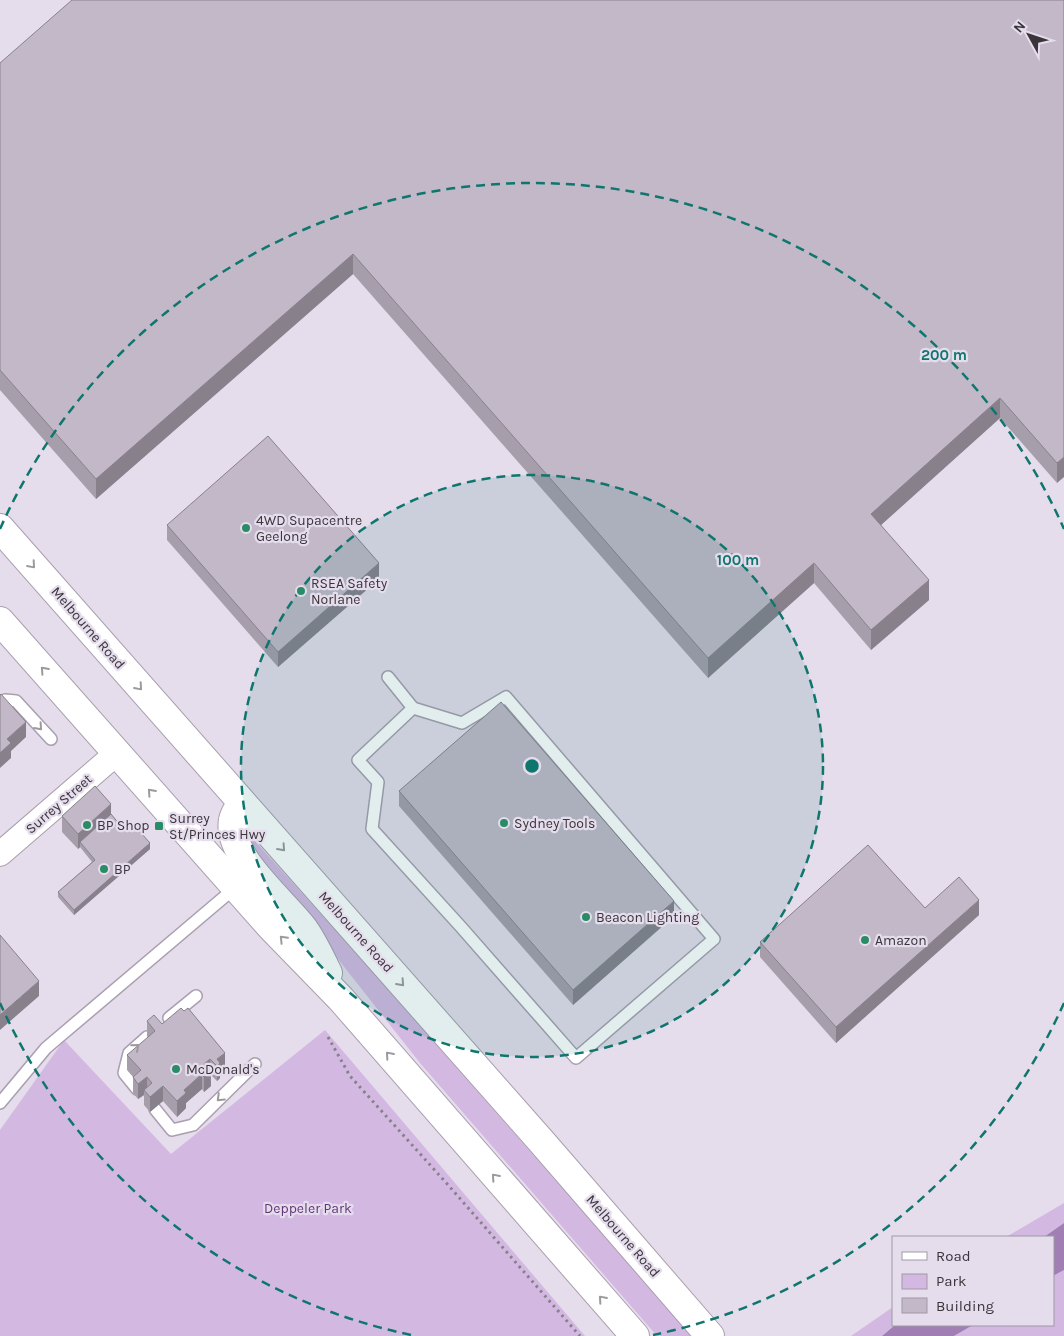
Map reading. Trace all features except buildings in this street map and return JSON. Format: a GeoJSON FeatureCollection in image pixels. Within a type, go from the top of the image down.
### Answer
{"type":"FeatureCollection","features":[{"type":"Feature","properties":{"kind":"highway","name":"Melbourne Road"},"geometry":{"type":"LineString","coordinates":[[0,528],[541,1141],[710,1336]]}},
{"type":"Feature","properties":{"kind":"highway"},"geometry":{"type":"LineString","coordinates":[[0,621],[271,927],[341,999],[635,1336]]}},
{"type":"Feature","properties":{"kind":"highway"},"geometry":{"type":"LineString","coordinates":[[241,803],[233,819],[233,833],[237,848],[252,870],[305,930],[341,999]]}},
{"type":"Feature","properties":{"kind":"street","name":"Surrey Street"},"geometry":{"type":"LineString","coordinates":[[0,854],[117,753]]}},
{"type":"Feature","properties":{"kind":"lane"},"geometry":{"type":"LineString","coordinates":[[388,677],[413,708],[462,723],[506,697],[714,939],[576,1058],[372,829],[378,782],[358,760],[413,708]]}},
{"type":"Feature","properties":{"kind":"lane"},"geometry":{"type":"LineString","coordinates":[[0,704],[5,700],[16,701],[51,739]]}},
{"type":"Feature","properties":{"kind":"lane"},"geometry":{"type":"LineString","coordinates":[[0,1103],[46,1048],[236,887]]}},
{"type":"Feature","properties":{"kind":"lane"},"geometry":{"type":"LineString","coordinates":[[162,1025],[196,996]]}},
{"type":"Feature","properties":{"kind":"lane"},"geometry":{"type":"LineString","coordinates":[[137,1089],[124,1073],[129,1053],[147,1037]]}},
{"type":"Feature","properties":{"kind":"lane"},"geometry":{"type":"LineString","coordinates":[[154,1109],[172,1130],[193,1125],[255,1064]]}},
{"type":"Feature","properties":{"kind":"path"},"geometry":{"type":"LineString","coordinates":[[328,1037],[350,1076],[580,1336]]}},
{"type":"Feature","properties":{"kind":"green space"},"geometry":{"type":"Polygon","coordinates":[[[246,831],[363,961],[692,1336],[657,1336],[420,1063],[334,954],[255,862],[246,831]]]}},
{"type":"Feature","properties":{"kind":"green space","name":"Deppeler Park"},"geometry":{"type":"Polygon","coordinates":[[[325,1030],[585,1336],[0,1336],[0,1130],[64,1040],[171,1154],[325,1030]]]}},
{"type":"Feature","properties":{"kind":"green space"},"geometry":{"type":"Polygon","coordinates":[[[1064,1203],[1064,1223],[1045,1236],[1008,1236],[1064,1203]]]}},
{"type":"Feature","properties":{"kind":"green space"},"geometry":{"type":"Polygon","coordinates":[[[1064,1270],[1064,1336],[954,1336],[971,1326],[1054,1326],[1054,1275],[1064,1270]]]}},
{"type":"Feature","properties":{"kind":"green space"},"geometry":{"type":"Polygon","coordinates":[[[892,1308],[892,1326],[894,1326],[882,1336],[851,1336],[892,1308]]]}},
{"type":"Feature","properties":{"kind":"shaded area"},"geometry":{"type":"Polygon","coordinates":[[[1064,1223],[1064,1270],[1054,1275],[1054,1236],[1045,1236],[1064,1223]]]}},
{"type":"Feature","properties":{"kind":"shaded area"},"geometry":{"type":"Polygon","coordinates":[[[894,1326],[971,1326],[954,1336],[882,1336],[894,1326]]]}},
{"type":"Feature","properties":{"kind":"place","name":"4WD Supacentre Geelong"},"geometry":{"type":"Point","coordinates":[246,528]}},
{"type":"Feature","properties":{"kind":"place","name":"RSEA Safety Norlane"},"geometry":{"type":"Point","coordinates":[301,591]}},
{"type":"Feature","properties":{"kind":"place","name":"Sydney Tools"},"geometry":{"type":"Point","coordinates":[504,823]}},
{"type":"Feature","properties":{"kind":"place","name":"BP Shop"},"geometry":{"type":"Point","coordinates":[87,825]}},
{"type":"Feature","properties":{"kind":"place","name":"Surrey St/Princes Hwy"},"geometry":{"type":"Point","coordinates":[159,826]}},
{"type":"Feature","properties":{"kind":"place","name":"BP"},"geometry":{"type":"Point","coordinates":[104,869]}},
{"type":"Feature","properties":{"kind":"place","name":"Beacon Lighting"},"geometry":{"type":"Point","coordinates":[586,917]}},
{"type":"Feature","properties":{"kind":"place","name":"Amazon"},"geometry":{"type":"Point","coordinates":[865,940]}},
{"type":"Feature","properties":{"kind":"place","name":"McDonald's"},"geometry":{"type":"Point","coordinates":[176,1069]}}]}
